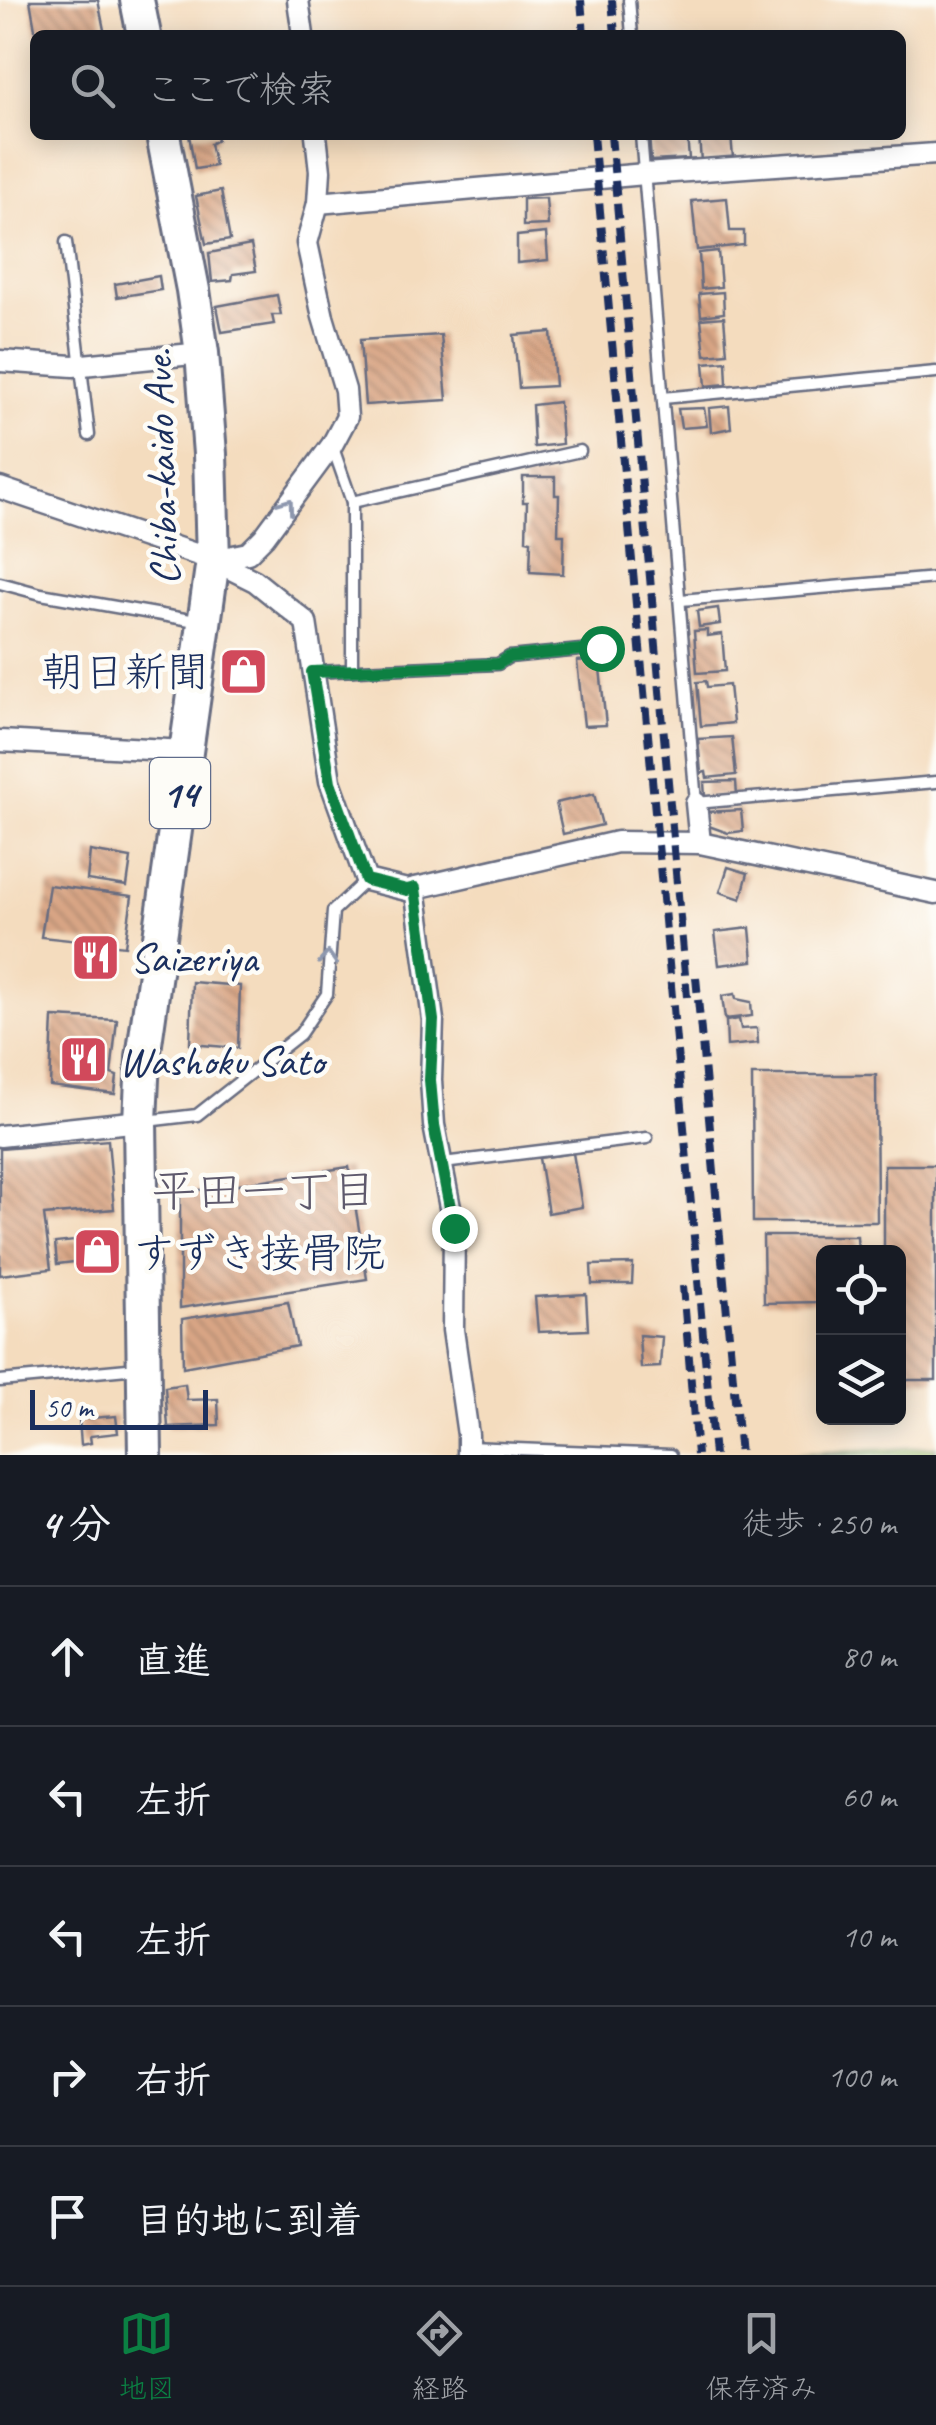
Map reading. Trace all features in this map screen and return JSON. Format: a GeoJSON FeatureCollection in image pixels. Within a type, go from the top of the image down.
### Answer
{"type":"FeatureCollection","features":[{"type":"Feature","properties":{"kind":"highway"},"geometry":{"type":"LineString","coordinates":[[138,0],[143,30]]}},
{"type":"Feature","properties":{"kind":"highway","name":"Chiba-kaido Ave."},"geometry":{"type":"LineString","coordinates":[[145,1455],[140,1121],[144,1058],[213,560],[202,353],[194,290],[164,140]]}},
{"type":"Feature","properties":{"kind":"street"},"geometry":{"type":"LineString","coordinates":[[298,0],[302,30]]}},
{"type":"Feature","properties":{"kind":"street"},"geometry":{"type":"LineString","coordinates":[[213,560],[248,553],[264,538],[332,444],[346,417],[345,390],[323,317],[307,243],[318,203],[317,140]]}},
{"type":"Feature","properties":{"kind":"street"},"geometry":{"type":"LineString","coordinates":[[318,203],[645,174],[936,154]]}},
{"type":"Feature","properties":{"kind":"street"},"geometry":{"type":"LineString","coordinates":[[0,361],[79,366],[202,353]]}},
{"type":"Feature","properties":{"kind":"street"},"geometry":{"type":"LineString","coordinates":[[0,488],[213,560],[255,581],[306,622],[330,782],[366,880],[407,890],[617,842],[700,843],[936,893]]}},
{"type":"Feature","properties":{"kind":"street"},"geometry":{"type":"LineString","coordinates":[[0,741],[186,751]]}},
{"type":"Feature","properties":{"kind":"street"},"geometry":{"type":"LineString","coordinates":[[696,803],[700,843]]}},
{"type":"Feature","properties":{"kind":"street"},"geometry":{"type":"LineString","coordinates":[[415,888],[433,1020],[430,1080],[434,1125],[454,1228],[453,1330],[468,1451]]}},
{"type":"Feature","properties":{"kind":"street"},"geometry":{"type":"LineString","coordinates":[[0,1136],[140,1121]]}},
{"type":"Feature","properties":{"kind":"lane"},"geometry":{"type":"LineString","coordinates":[[629,0],[632,30]]}},
{"type":"Feature","properties":{"kind":"lane"},"geometry":{"type":"LineString","coordinates":[[642,140],[696,803],[936,782]]}},
{"type":"Feature","properties":{"kind":"lane"},"geometry":{"type":"LineString","coordinates":[[66,242],[89,435]]}},
{"type":"Feature","properties":{"kind":"lane"},"geometry":{"type":"LineString","coordinates":[[663,398],[936,372]]}},
{"type":"Feature","properties":{"kind":"lane"},"geometry":{"type":"LineString","coordinates":[[332,444],[352,502],[352,670]]}},
{"type":"Feature","properties":{"kind":"lane"},"geometry":{"type":"LineString","coordinates":[[352,502],[580,451]]}},
{"type":"Feature","properties":{"kind":"lane"},"geometry":{"type":"LineString","coordinates":[[681,600],[936,578]]}},
{"type":"Feature","properties":{"kind":"lane"},"geometry":{"type":"LineString","coordinates":[[0,582],[41,594],[203,622]]}},
{"type":"Feature","properties":{"kind":"lane"},"geometry":{"type":"LineString","coordinates":[[312,672],[498,664],[509,657],[601,648]]}},
{"type":"Feature","properties":{"kind":"lane"},"geometry":{"type":"LineString","coordinates":[[140,1121],[197,1115],[300,1034],[326,994],[333,911],[366,880]]}},
{"type":"Feature","properties":{"kind":"lane"},"geometry":{"type":"LineString","coordinates":[[443,1164],[648,1138]]}},
{"type":"Feature","properties":{"kind":"lane"},"geometry":{"type":"LineString","coordinates":[[0,1381],[143,1367]]}},
{"type":"Feature","properties":{"kind":"lane"},"geometry":{"type":"LineString","coordinates":[[468,1451],[672,1455]]}},
{"type":"Feature","properties":{"kind":"green space"},"geometry":{"type":"Polygon","coordinates":[[[936,1447],[936,1455],[782,1455],[936,1447]]]}},
{"type":"Feature","properties":{"kind":"building"},"geometry":{"type":"Polygon","coordinates":[[[30,0],[98,0],[104,30],[35,30],[30,0]]]}},
{"type":"Feature","properties":{"kind":"building"},"geometry":{"type":"Polygon","coordinates":[[[190,140],[217,140],[210,144],[215,166],[195,169],[190,140]]]}},
{"type":"Feature","properties":{"kind":"building"},"geometry":{"type":"Polygon","coordinates":[[[649,140],[687,140],[689,159],[651,161],[649,140]]]}},
{"type":"Feature","properties":{"kind":"building"},"geometry":{"type":"Polygon","coordinates":[[[699,140],[731,140],[733,158],[701,162],[699,140]]]}},
{"type":"Feature","properties":{"kind":"building"},"geometry":{"type":"Polygon","coordinates":[[[221,191],[230,240],[206,244],[196,196],[221,191]]]}},
{"type":"Feature","properties":{"kind":"building"},"geometry":{"type":"Polygon","coordinates":[[[546,198],[548,225],[523,226],[523,199],[546,198]]]}},
{"type":"Feature","properties":{"kind":"building"},"geometry":{"type":"Polygon","coordinates":[[[727,198],[730,231],[744,231],[744,245],[697,250],[692,201],[727,198]]]}},
{"type":"Feature","properties":{"kind":"building"},"geometry":{"type":"Polygon","coordinates":[[[546,233],[548,260],[517,263],[517,236],[546,233]]]}},
{"type":"Feature","properties":{"kind":"building"},"geometry":{"type":"Polygon","coordinates":[[[251,245],[256,271],[212,282],[209,253],[251,245]]]}},
{"type":"Feature","properties":{"kind":"building"},"geometry":{"type":"Polygon","coordinates":[[[718,251],[721,287],[701,289],[699,253],[718,251]]]}},
{"type":"Feature","properties":{"kind":"building"},"geometry":{"type":"Polygon","coordinates":[[[159,276],[161,290],[117,297],[115,284],[159,276]]]}},
{"type":"Feature","properties":{"kind":"building"},"geometry":{"type":"Polygon","coordinates":[[[723,292],[724,313],[701,316],[699,294],[723,292]]]}},
{"type":"Feature","properties":{"kind":"building"},"geometry":{"type":"Polygon","coordinates":[[[277,295],[281,315],[272,315],[274,324],[222,332],[217,306],[277,295]]]}},
{"type":"Feature","properties":{"kind":"building"},"geometry":{"type":"Polygon","coordinates":[[[724,317],[727,353],[705,355],[701,319],[724,317]]]}},
{"type":"Feature","properties":{"kind":"building"},"geometry":{"type":"Polygon","coordinates":[[[551,332],[555,386],[519,388],[514,335],[551,332]]]}},
{"type":"Feature","properties":{"kind":"building"},"geometry":{"type":"Polygon","coordinates":[[[441,335],[447,400],[365,405],[360,340],[441,335]]]}},
{"type":"Feature","properties":{"kind":"building"},"geometry":{"type":"Polygon","coordinates":[[[726,361],[727,384],[706,386],[704,363],[726,361]]]}},
{"type":"Feature","properties":{"kind":"building"},"geometry":{"type":"Polygon","coordinates":[[[559,402],[562,444],[534,447],[532,405],[559,402]]]}},
{"type":"Feature","properties":{"kind":"building"},"geometry":{"type":"Polygon","coordinates":[[[729,406],[731,428],[711,432],[709,408],[729,406]]]}},
{"type":"Feature","properties":{"kind":"building"},"geometry":{"type":"Polygon","coordinates":[[[704,408],[707,426],[681,428],[678,409],[704,408]]]}},
{"type":"Feature","properties":{"kind":"building"},"geometry":{"type":"Polygon","coordinates":[[[523,477],[555,477],[555,495],[559,495],[558,535],[564,535],[563,574],[530,572],[531,541],[526,540],[523,477]]]}},
{"type":"Feature","properties":{"kind":"building"},"geometry":{"type":"Polygon","coordinates":[[[718,608],[720,624],[699,627],[697,611],[718,608]]]}},
{"type":"Feature","properties":{"kind":"building"},"geometry":{"type":"Polygon","coordinates":[[[707,630],[707,636],[722,634],[725,671],[697,673],[694,631],[707,630]]]}},
{"type":"Feature","properties":{"kind":"building"},"geometry":{"type":"Polygon","coordinates":[[[599,659],[606,725],[584,726],[577,661],[599,659]]]}},
{"type":"Feature","properties":{"kind":"building"},"geometry":{"type":"Polygon","coordinates":[[[706,681],[707,687],[729,685],[733,723],[701,726],[697,682],[706,681]]]}},
{"type":"Feature","properties":{"kind":"building"},"geometry":{"type":"Polygon","coordinates":[[[732,737],[736,775],[707,778],[706,772],[701,773],[698,739],[732,737]]]}},
{"type":"Feature","properties":{"kind":"building"},"geometry":{"type":"Polygon","coordinates":[[[736,781],[737,796],[705,797],[704,782],[736,781]]]}},
{"type":"Feature","properties":{"kind":"building"},"geometry":{"type":"Polygon","coordinates":[[[594,794],[602,825],[563,834],[556,803],[594,794]]]}},
{"type":"Feature","properties":{"kind":"building"},"geometry":{"type":"Polygon","coordinates":[[[741,810],[743,831],[728,833],[706,825],[706,812],[741,810]]]}},
{"type":"Feature","properties":{"kind":"building"},"geometry":{"type":"Polygon","coordinates":[[[90,851],[131,858],[127,886],[87,880],[90,851]]]}},
{"type":"Feature","properties":{"kind":"building"},"geometry":{"type":"Polygon","coordinates":[[[728,867],[748,873],[741,899],[720,892],[728,867]]]}},
{"type":"Feature","properties":{"kind":"building"},"geometry":{"type":"Polygon","coordinates":[[[49,885],[132,896],[125,946],[41,937],[49,885]]]}},
{"type":"Feature","properties":{"kind":"building"},"geometry":{"type":"Polygon","coordinates":[[[750,928],[753,961],[719,965],[715,932],[750,928]]]}},
{"type":"Feature","properties":{"kind":"building"},"geometry":{"type":"Polygon","coordinates":[[[192,982],[240,986],[238,1048],[190,1044],[192,982]]]}},
{"type":"Feature","properties":{"kind":"building"},"geometry":{"type":"Polygon","coordinates":[[[735,994],[736,999],[751,1002],[752,1016],[725,1019],[722,996],[735,994]]]}},
{"type":"Feature","properties":{"kind":"building"},"geometry":{"type":"Polygon","coordinates":[[[53,1017],[117,1020],[111,1074],[117,1076],[115,1094],[50,1086],[53,1017]]]}},
{"type":"Feature","properties":{"kind":"building"},"geometry":{"type":"Polygon","coordinates":[[[739,1019],[741,1029],[757,1028],[758,1043],[727,1046],[726,1021],[739,1019]]]}},
{"type":"Feature","properties":{"kind":"building"},"geometry":{"type":"Polygon","coordinates":[[[752,1075],[876,1075],[877,1222],[753,1222],[752,1075]]]}},
{"type":"Feature","properties":{"kind":"building"},"geometry":{"type":"Polygon","coordinates":[[[108,1140],[114,1209],[44,1215],[51,1269],[0,1275],[0,1149],[108,1140]]]}},
{"type":"Feature","properties":{"kind":"building"},"geometry":{"type":"Polygon","coordinates":[[[573,1153],[582,1207],[548,1213],[539,1158],[573,1153]]]}},
{"type":"Feature","properties":{"kind":"building"},"geometry":{"type":"Polygon","coordinates":[[[884,1165],[936,1165],[936,1380],[906,1380],[906,1245],[884,1245],[884,1165]]]}},
{"type":"Feature","properties":{"kind":"building"},"geometry":{"type":"Polygon","coordinates":[[[349,1167],[367,1279],[180,1308],[180,1193],[349,1167]]]}},
{"type":"Feature","properties":{"kind":"building"},"geometry":{"type":"Polygon","coordinates":[[[763,1236],[857,1236],[858,1245],[816,1245],[816,1302],[764,1303],[763,1236]]]}},
{"type":"Feature","properties":{"kind":"building"},"geometry":{"type":"Polygon","coordinates":[[[113,1237],[115,1260],[94,1260],[93,1248],[82,1248],[83,1261],[57,1264],[55,1243],[113,1237]]]}},
{"type":"Feature","properties":{"kind":"building"},"geometry":{"type":"Polygon","coordinates":[[[633,1264],[632,1284],[592,1284],[591,1265],[633,1264]]]}},
{"type":"Feature","properties":{"kind":"building"},"geometry":{"type":"Polygon","coordinates":[[[586,1294],[588,1330],[538,1332],[535,1297],[586,1294]]]}},
{"type":"Feature","properties":{"kind":"building"},"geometry":{"type":"Polygon","coordinates":[[[288,1302],[297,1346],[183,1367],[182,1319],[288,1302]]]}},
{"type":"Feature","properties":{"kind":"building"},"geometry":{"type":"Polygon","coordinates":[[[639,1335],[662,1337],[660,1367],[641,1368],[639,1335]]]}},
{"type":"Feature","properties":{"kind":"building"},"geometry":{"type":"Polygon","coordinates":[[[185,1384],[187,1400],[218,1399],[219,1425],[168,1427],[165,1387],[185,1384]]]}},
{"type":"Feature","properties":{"kind":"building"},"geometry":{"type":"Polygon","coordinates":[[[116,1416],[118,1433],[90,1436],[91,1443],[81,1445],[79,1419],[116,1416]]]}},
{"type":"Feature","properties":{"kind":"railway"},"geometry":{"type":"LineString","coordinates":[[581,0],[584,30]]}},
{"type":"Feature","properties":{"kind":"railway"},"geometry":{"type":"LineString","coordinates":[[612,0],[615,30]]}},
{"type":"Feature","properties":{"kind":"railway"},"geometry":{"type":"LineString","coordinates":[[593,140],[714,1455]]}},
{"type":"Feature","properties":{"kind":"railway"},"geometry":{"type":"LineString","coordinates":[[611,140],[687,997]]}},
{"type":"Feature","properties":{"kind":"railway"},"geometry":{"type":"LineString","coordinates":[[696,977],[740,1455]]}},
{"type":"Feature","properties":{"kind":"railway"},"geometry":{"type":"LineString","coordinates":[[683,1286],[697,1455]]}},
{"type":"Feature","properties":{"kind":"place","name":"朝日新聞"},"geometry":{"type":"Point","coordinates":[244,671]}},
{"type":"Feature","properties":{"kind":"place","name":"Saizeriya"},"geometry":{"type":"Point","coordinates":[95,957]}},
{"type":"Feature","properties":{"kind":"place","name":"Washoku Sato"},"geometry":{"type":"Point","coordinates":[84,1060]}},
{"type":"Feature","properties":{"kind":"place","name":"すずき接骨院"},"geometry":{"type":"Point","coordinates":[98,1252]}},
{"type":"Feature","properties":{"kind":"district","name":"平田一丁目"},"geometry":{"type":"Point","coordinates":[264,1190]}},
{"type":"Feature","properties":{"kind":"route"},"geometry":{"type":"LineString","coordinates":[[454,1228],[434,1125],[430,1080],[433,1020],[415,888],[407,890],[366,880],[330,782],[312,672],[498,664],[509,657],[601,648]]}}]}
